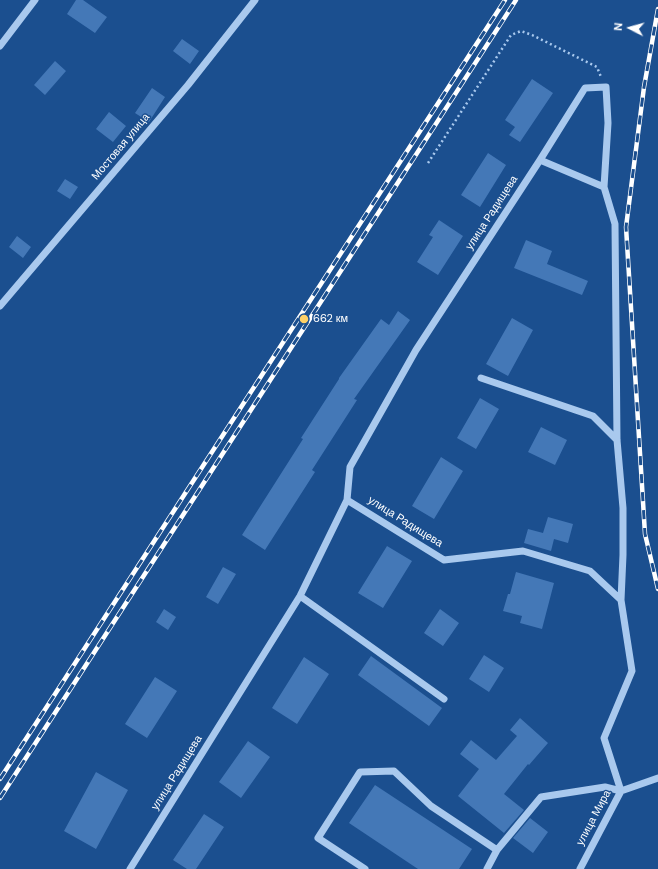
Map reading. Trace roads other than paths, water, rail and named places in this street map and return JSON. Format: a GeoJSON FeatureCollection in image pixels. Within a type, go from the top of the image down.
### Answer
{"type":"FeatureCollection","features":[{"type":"Feature","properties":{"kind":"street"},"geometry":{"type":"LineString","coordinates":[[0,46],[35,0]]}},
{"type":"Feature","properties":{"kind":"street","name":"Мостовая улица"},"geometry":{"type":"LineString","coordinates":[[0,306],[188,85],[255,0]]}},
{"type":"Feature","properties":{"kind":"street","name":"улица Радищева"},"geometry":{"type":"LineString","coordinates":[[130,869],[300,596],[347,500],[350,467],[416,350],[540,160],[585,88],[606,87],[608,123],[604,187]]}},
{"type":"Feature","properties":{"kind":"street"},"geometry":{"type":"LineString","coordinates":[[540,160],[604,187],[615,224],[616,440],[623,508],[624,555],[621,600],[632,671],[604,738],[621,792]]}},
{"type":"Feature","properties":{"kind":"street"},"geometry":{"type":"LineString","coordinates":[[481,378],[593,416],[616,440]]}},
{"type":"Feature","properties":{"kind":"street","name":"улица Радищева"},"geometry":{"type":"LineString","coordinates":[[347,500],[444,560],[523,551],[590,571],[621,600]]}},
{"type":"Feature","properties":{"kind":"street"},"geometry":{"type":"LineString","coordinates":[[300,596],[444,699]]}},
{"type":"Feature","properties":{"kind":"street"},"geometry":{"type":"LineString","coordinates":[[365,869],[318,838],[360,772],[394,771],[431,806],[497,850]]}},
{"type":"Feature","properties":{"kind":"street","name":"улица Мира"},"geometry":{"type":"LineString","coordinates":[[580,869],[621,792],[658,778]]}},
{"type":"Feature","properties":{"kind":"street"},"geometry":{"type":"LineString","coordinates":[[487,869],[497,850],[541,796],[605,787],[621,792]]}},
{"type":"Feature","properties":{"kind":"railway"},"geometry":{"type":"LineString","coordinates":[[0,779],[505,0]]}},
{"type":"Feature","properties":{"kind":"railway"},"geometry":{"type":"LineString","coordinates":[[0,798],[516,0]]}},
{"type":"Feature","properties":{"kind":"railway"},"geometry":{"type":"LineString","coordinates":[[658,9],[644,87],[626,227],[645,534],[658,589]]}},
{"type":"Feature","properties":{"kind":"place","name":"662 км"},"geometry":{"type":"Point","coordinates":[304,319]}}]}
